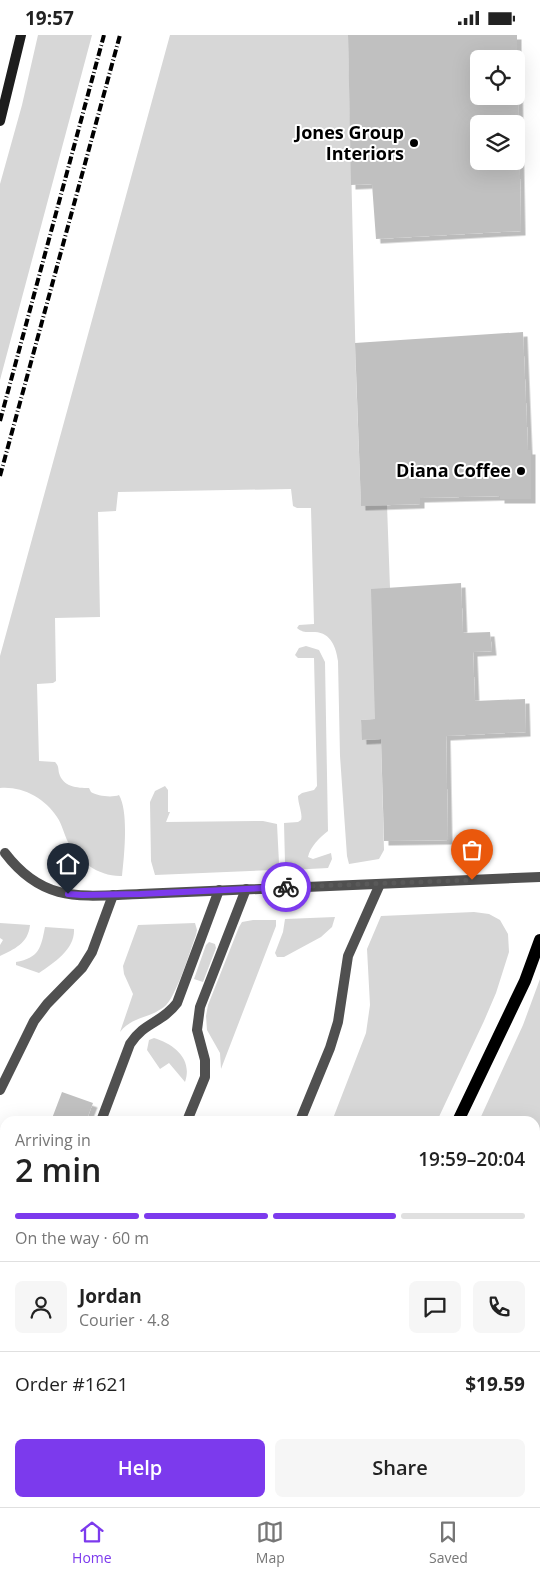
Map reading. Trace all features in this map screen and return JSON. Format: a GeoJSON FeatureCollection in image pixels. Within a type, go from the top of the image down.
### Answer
{"type":"FeatureCollection","features":[{"type":"Feature","properties":{"kind":"main road"},"geometry":{"type":"LineString","coordinates":[[460,1116],[525,981],[540,940]]}},
{"type":"Feature","properties":{"kind":"street"},"geometry":{"type":"LineString","coordinates":[[0,121],[21,35]]}},
{"type":"Feature","properties":{"kind":"street"},"geometry":{"type":"LineString","coordinates":[[3,854],[25,875],[52,891],[82,895],[540,877]]}},
{"type":"Feature","properties":{"kind":"street"},"geometry":{"type":"LineString","coordinates":[[302,1116],[338,1022],[348,957],[380,884]]}},
{"type":"Feature","properties":{"kind":"street"},"geometry":{"type":"LineString","coordinates":[[189,1116],[205,1077],[206,1069],[198,1030],[200,1007],[246,889]]}},
{"type":"Feature","properties":{"kind":"street"},"geometry":{"type":"LineString","coordinates":[[103,1116],[130,1044],[144,1027],[171,1011],[177,1003],[219,891]]}},
{"type":"Feature","properties":{"kind":"street"},"geometry":{"type":"LineString","coordinates":[[0,1090],[34,1021],[47,1004],[82,969],[92,952],[113,895]]}},
{"type":"Feature","properties":{"kind":"shaded area"},"geometry":{"type":"Polygon","coordinates":[[[38,35],[92,35],[0,380],[0,184],[22,105],[38,35]]]}},
{"type":"Feature","properties":{"kind":"shaded area"},"geometry":{"type":"Polygon","coordinates":[[[170,35],[348,35],[361,505],[387,505],[390,588],[375,719],[361,720],[363,740],[381,739],[384,850],[379,859],[349,864],[347,856],[340,756],[338,661],[336,651],[329,638],[320,633],[307,632],[297,628],[299,625],[314,624],[311,508],[297,508],[293,506],[291,489],[118,492],[116,511],[98,512],[100,617],[55,618],[56,681],[53,683],[37,684],[39,761],[55,762],[61,778],[71,786],[89,788],[91,792],[101,795],[119,795],[125,823],[122,876],[113,876],[97,871],[83,861],[72,849],[57,817],[46,804],[25,791],[0,788],[0,656],[170,35]]]}},
{"type":"Feature","properties":{"kind":"shaded area"},"geometry":{"type":"Polygon","coordinates":[[[306,646],[319,650],[325,662],[328,831],[316,843],[308,857],[313,859],[331,853],[332,859],[328,868],[290,870],[285,863],[284,823],[301,820],[298,796],[314,790],[317,786],[314,658],[298,658],[295,655],[299,648],[306,646]]]}},
{"type":"Feature","properties":{"kind":"shaded area"},"geometry":{"type":"Polygon","coordinates":[[[165,786],[168,790],[168,812],[170,812],[166,822],[263,821],[277,824],[279,863],[273,870],[155,875],[151,861],[150,802],[155,791],[165,786]]]}},
{"type":"Feature","properties":{"kind":"shaded area"},"geometry":{"type":"Polygon","coordinates":[[[474,912],[489,914],[500,920],[508,934],[509,952],[496,993],[439,1116],[334,1116],[366,1033],[370,1005],[367,949],[381,916],[474,912]]]}},
{"type":"Feature","properties":{"kind":"shaded area"},"geometry":{"type":"Polygon","coordinates":[[[335,917],[332,927],[321,937],[284,957],[277,957],[275,953],[283,932],[285,919],[335,917]]]}},
{"type":"Feature","properties":{"kind":"shaded area"},"geometry":{"type":"Polygon","coordinates":[[[276,920],[276,926],[221,1069],[220,1053],[207,1030],[206,1016],[208,1005],[239,927],[242,922],[276,920]]]}},
{"type":"Feature","properties":{"kind":"shaded area"},"geometry":{"type":"Polygon","coordinates":[[[0,923],[30,925],[23,941],[0,956],[0,945],[3,940],[0,938],[0,923]]]}},
{"type":"Feature","properties":{"kind":"shaded area"},"geometry":{"type":"Polygon","coordinates":[[[195,923],[196,935],[178,984],[169,1002],[158,1011],[130,1023],[120,1032],[133,994],[124,974],[123,966],[138,925],[195,923]]]}},
{"type":"Feature","properties":{"kind":"shaded area"},"geometry":{"type":"Polygon","coordinates":[[[45,927],[74,929],[68,949],[39,973],[16,965],[16,962],[30,958],[38,951],[45,927]]]}},
{"type":"Feature","properties":{"kind":"shaded area"},"geometry":{"type":"Polygon","coordinates":[[[209,942],[215,944],[216,948],[203,982],[194,979],[206,945],[209,942]]]}},
{"type":"Feature","properties":{"kind":"shaded area"},"geometry":{"type":"Polygon","coordinates":[[[540,979],[540,1116],[481,1116],[523,1025],[540,979]]]}},
{"type":"Feature","properties":{"kind":"shaded area"},"geometry":{"type":"Polygon","coordinates":[[[154,1038],[175,1048],[180,1054],[186,1066],[185,1082],[169,1063],[160,1069],[147,1050],[149,1040],[154,1038]]]}},
{"type":"Feature","properties":{"kind":"building","name":"Jones Group Interiors"},"geometry":{"type":"Polygon","coordinates":[[[348,35],[517,35],[517,50],[470,50],[470,105],[519,105],[519,115],[470,115],[470,170],[520,170],[521,231],[376,239],[372,184],[351,185],[348,35]]]}},
{"type":"Feature","properties":{"kind":"building"},"geometry":{"type":"Polygon","coordinates":[[[523,332],[528,450],[531,450],[531,499],[500,499],[500,496],[420,498],[420,504],[361,506],[355,343],[523,332]]]}},
{"type":"Feature","properties":{"kind":"building"},"geometry":{"type":"Polygon","coordinates":[[[461,583],[463,633],[490,632],[492,651],[473,652],[475,701],[525,699],[526,732],[446,736],[448,840],[384,841],[381,739],[362,740],[361,720],[375,719],[371,589],[461,583]]]}},
{"type":"Feature","properties":{"kind":"building"},"geometry":{"type":"Polygon","coordinates":[[[62,1092],[93,1103],[88,1116],[53,1116],[62,1092]]]}},
{"type":"Feature","properties":{"kind":"railway"},"geometry":{"type":"LineString","coordinates":[[0,421],[104,35]]}},
{"type":"Feature","properties":{"kind":"railway"},"geometry":{"type":"LineString","coordinates":[[0,476],[120,35]]}},
{"type":"Feature","properties":{"kind":"way so far"},"geometry":{"type":"LineString","coordinates":[[286,887],[472,880]]}},
{"type":"Feature","properties":{"kind":"place","name":"Jones Group Interiors"},"geometry":{"type":"Point","coordinates":[414,143]}},
{"type":"Feature","properties":{"kind":"place","name":"Diana Coffee"},"geometry":{"type":"Point","coordinates":[521,471]}},
{"type":"Feature","properties":{"kind":"route"},"geometry":{"type":"LineString","coordinates":[[68,894],[140,894],[286,887]]}}]}
